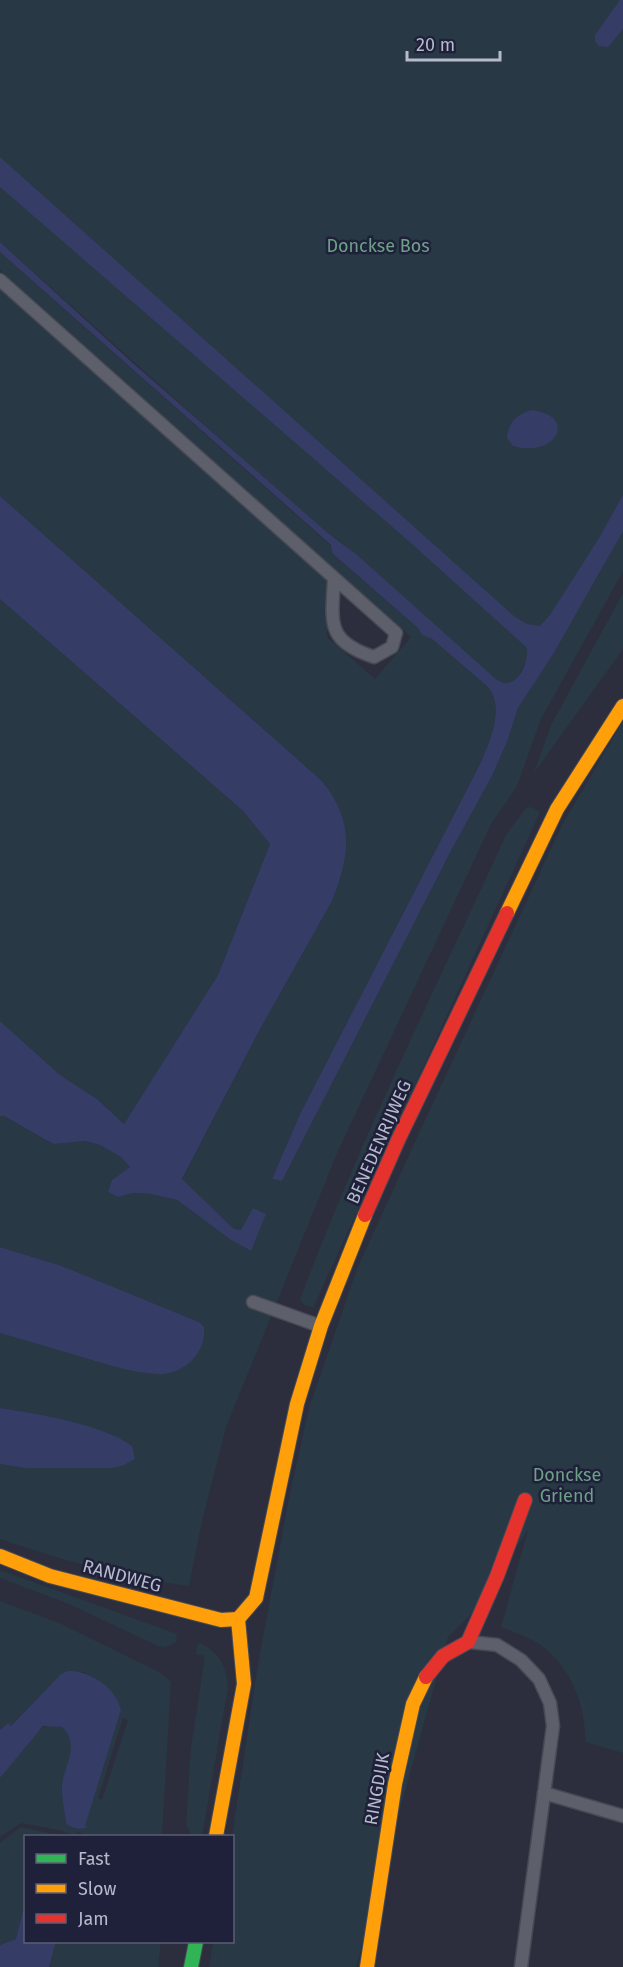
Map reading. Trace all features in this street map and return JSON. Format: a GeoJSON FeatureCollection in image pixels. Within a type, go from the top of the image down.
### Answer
{"type":"FeatureCollection","features":[{"type":"Feature","properties":{"kind":"street","name":"BENEDENRIJWEG"},"geometry":{"type":"LineString","coordinates":[[238,1619],[256,1598],[297,1404],[321,1326],[354,1242],[399,1138],[557,809],[623,706]]}},
{"type":"Feature","properties":{"kind":"street"},"geometry":{"type":"LineString","coordinates":[[468,1642],[497,1576],[525,1500]]}},
{"type":"Feature","properties":{"kind":"street","name":"RANDWEG"},"geometry":{"type":"LineString","coordinates":[[0,1556],[61,1579],[221,1620],[238,1619]]}},
{"type":"Feature","properties":{"kind":"street"},"geometry":{"type":"LineString","coordinates":[[216,1835],[244,1684],[238,1619]]}},
{"type":"Feature","properties":{"kind":"street","name":"RINGDIJK"},"geometry":{"type":"LineString","coordinates":[[367,1967],[395,1784],[413,1704],[427,1675],[443,1656],[468,1642]]}},
{"type":"Feature","properties":{"kind":"street"},"geometry":{"type":"LineString","coordinates":[[191,1967],[196,1943]]}},
{"type":"Feature","properties":{"kind":"lane"},"geometry":{"type":"LineString","coordinates":[[0,280],[396,633],[392,647],[374,657],[356,651],[339,639],[332,618],[334,578]]}},
{"type":"Feature","properties":{"kind":"lane"},"geometry":{"type":"LineString","coordinates":[[253,1302],[321,1326]]}},
{"type":"Feature","properties":{"kind":"lane"},"geometry":{"type":"LineString","coordinates":[[468,1642],[496,1645],[521,1660],[539,1679],[550,1703],[553,1726],[521,1967]]}},
{"type":"Feature","properties":{"kind":"lane"},"geometry":{"type":"LineString","coordinates":[[544,1793],[623,1816]]}},
{"type":"Feature","properties":{"kind":"green space","name":"Donckse Bos"},"geometry":{"type":"Polygon","coordinates":[[[0,0],[623,0],[623,571],[541,719],[517,786],[491,824],[338,1151],[226,1427],[202,1521],[189,1586],[93,1567],[0,1539],[0,1464],[112,1468],[114,1435],[32,1413],[0,1408],[0,1333],[119,1368],[199,1322],[62,1266],[0,1247],[0,1116],[4,1116],[52,1144],[85,1141],[100,1145],[121,1157],[130,1167],[112,1180],[108,1192],[118,1197],[133,1193],[151,1194],[177,1200],[231,1240],[251,1251],[241,1230],[234,1229],[182,1180],[259,1031],[332,901],[343,869],[346,839],[344,825],[333,796],[322,781],[0,496],[0,290],[326,578],[327,637],[375,679],[411,637],[0,270],[0,252],[331,546],[332,553],[419,629],[422,635],[432,639],[488,687],[493,695],[496,714],[481,762],[300,1114],[272,1179],[282,1181],[452,849],[492,776],[507,742],[518,708],[554,653],[605,563],[523,667],[518,677],[506,689],[340,541],[245,461],[0,242],[0,0]]]}},
{"type":"Feature","properties":{"kind":"green space"},"geometry":{"type":"Polygon","coordinates":[[[623,593],[623,649],[534,773],[551,725],[623,593]]]}},
{"type":"Feature","properties":{"kind":"green space"},"geometry":{"type":"Polygon","coordinates":[[[0,599],[243,811],[270,844],[218,975],[124,1124],[97,1099],[60,1075],[0,1021],[0,599]]]}},
{"type":"Feature","properties":{"kind":"green space","name":"Donckse Griend"},"geometry":{"type":"Polygon","coordinates":[[[623,721],[623,1753],[585,1742],[580,1704],[564,1669],[542,1646],[501,1627],[528,1530],[473,1612],[448,1637],[356,1967],[209,1967],[213,1943],[234,1943],[234,1835],[232,1835],[258,1664],[290,1493],[309,1408],[357,1269],[562,825],[623,721]]]}},
{"type":"Feature","properties":{"kind":"green space"},"geometry":{"type":"Polygon","coordinates":[[[531,807],[540,812],[313,1308],[303,1304],[300,1299],[323,1240],[399,1064],[507,833],[526,808],[531,807]]]}},
{"type":"Feature","properties":{"kind":"green space"},"geometry":{"type":"Polygon","coordinates":[[[0,1570],[177,1634],[176,1642],[165,1647],[158,1646],[69,1604],[0,1578],[0,1570]]]}},
{"type":"Feature","properties":{"kind":"green space"},"geometry":{"type":"Polygon","coordinates":[[[0,1601],[59,1623],[159,1672],[171,1682],[162,1835],[83,1835],[78,1832],[72,1835],[59,1830],[21,1823],[0,1837],[0,1778],[37,1732],[49,1725],[66,1730],[70,1736],[70,1752],[62,1786],[66,1824],[76,1829],[88,1828],[84,1826],[121,1710],[116,1698],[108,1689],[83,1672],[61,1674],[11,1726],[8,1723],[0,1730],[0,1601]],[[123,1718],[98,1798],[102,1800],[128,1720],[123,1718]]]}},
{"type":"Feature","properties":{"kind":"green space"},"geometry":{"type":"Polygon","coordinates":[[[200,1643],[207,1647],[221,1661],[226,1673],[228,1688],[202,1835],[191,1835],[186,1825],[191,1747],[205,1656],[196,1654],[197,1645],[200,1643]]]}},
{"type":"Feature","properties":{"kind":"green space"},"geometry":{"type":"Polygon","coordinates":[[[21,1827],[57,1835],[24,1835],[24,1907],[16,1939],[0,1945],[0,1843],[21,1827]]]}},
{"type":"Feature","properties":{"kind":"green space"},"geometry":{"type":"Polygon","coordinates":[[[56,1943],[161,1943],[158,1967],[49,1967],[56,1943]]]}},
{"type":"Feature","properties":{"kind":"water"},"geometry":{"type":"Polygon","coordinates":[[[620,0],[623,0],[623,29],[608,47],[599,46],[595,41],[595,35],[620,0]]]}},
{"type":"Feature","properties":{"kind":"water"},"geometry":{"type":"Polygon","coordinates":[[[0,157],[515,617],[527,624],[540,626],[550,615],[599,538],[623,495],[623,531],[554,653],[518,708],[507,742],[492,776],[452,849],[282,1181],[272,1179],[300,1114],[481,762],[496,714],[493,695],[488,687],[432,639],[422,635],[419,629],[332,553],[331,545],[0,252],[0,242],[135,365],[328,533],[356,554],[496,679],[509,683],[519,676],[527,657],[526,647],[412,544],[0,187],[0,157]]]}},
{"type":"Feature","properties":{"kind":"water"},"geometry":{"type":"Polygon","coordinates":[[[532,410],[547,414],[555,420],[558,428],[556,436],[540,447],[513,446],[507,438],[511,423],[518,416],[532,410]]]}},
{"type":"Feature","properties":{"kind":"water"},"geometry":{"type":"Polygon","coordinates":[[[0,496],[322,781],[340,810],[346,839],[345,854],[343,869],[332,901],[259,1031],[182,1179],[234,1229],[241,1230],[253,1208],[266,1214],[251,1251],[231,1240],[177,1200],[151,1194],[133,1193],[118,1197],[108,1192],[112,1180],[130,1167],[121,1157],[100,1145],[85,1141],[53,1144],[4,1116],[0,1116],[0,1021],[60,1075],[97,1099],[124,1124],[218,975],[270,844],[243,811],[0,599],[0,496]]]}},
{"type":"Feature","properties":{"kind":"water"},"geometry":{"type":"Polygon","coordinates":[[[0,1247],[62,1266],[199,1322],[204,1327],[202,1345],[192,1361],[176,1371],[158,1374],[121,1368],[0,1333],[0,1247]]]}},
{"type":"Feature","properties":{"kind":"water"},"geometry":{"type":"Polygon","coordinates":[[[0,1408],[69,1421],[105,1432],[132,1446],[135,1459],[112,1468],[26,1468],[0,1464],[0,1408]]]}},
{"type":"Feature","properties":{"kind":"water"},"geometry":{"type":"Polygon","coordinates":[[[68,1671],[85,1674],[101,1682],[114,1694],[121,1710],[85,1826],[89,1827],[83,1828],[74,1828],[66,1824],[62,1785],[71,1748],[68,1734],[62,1727],[43,1726],[0,1778],[0,1730],[8,1723],[11,1726],[61,1674],[68,1671]]]}},
{"type":"Feature","properties":{"kind":"water"},"geometry":{"type":"Polygon","coordinates":[[[24,1907],[24,1943],[56,1943],[49,1967],[0,1967],[0,1945],[16,1939],[24,1907]]]}},
{"type":"Feature","properties":{"kind":"traffic: fast"},"geometry":{"type":"LineString","coordinates":[[191,1967],[196,1943]]}},
{"type":"Feature","properties":{"kind":"traffic: slow"},"geometry":{"type":"LineString","coordinates":[[507,913],[557,809],[623,706]]}},
{"type":"Feature","properties":{"kind":"traffic: slow"},"geometry":{"type":"LineString","coordinates":[[238,1619],[256,1598],[297,1404],[321,1326],[365,1215]]}},
{"type":"Feature","properties":{"kind":"traffic: slow"},"geometry":{"type":"LineString","coordinates":[[0,1556],[50,1576],[221,1620],[238,1619]]}},
{"type":"Feature","properties":{"kind":"traffic: slow"},"geometry":{"type":"LineString","coordinates":[[216,1835],[244,1684],[238,1619]]}},
{"type":"Feature","properties":{"kind":"traffic: slow"},"geometry":{"type":"LineString","coordinates":[[367,1967],[395,1784],[413,1704],[426,1677]]}},
{"type":"Feature","properties":{"kind":"traffic: jam"},"geometry":{"type":"LineString","coordinates":[[365,1215],[399,1138],[507,913]]}},
{"type":"Feature","properties":{"kind":"traffic: jam"},"geometry":{"type":"LineString","coordinates":[[426,1677],[443,1656],[468,1642],[497,1576],[525,1500]]}}]}
